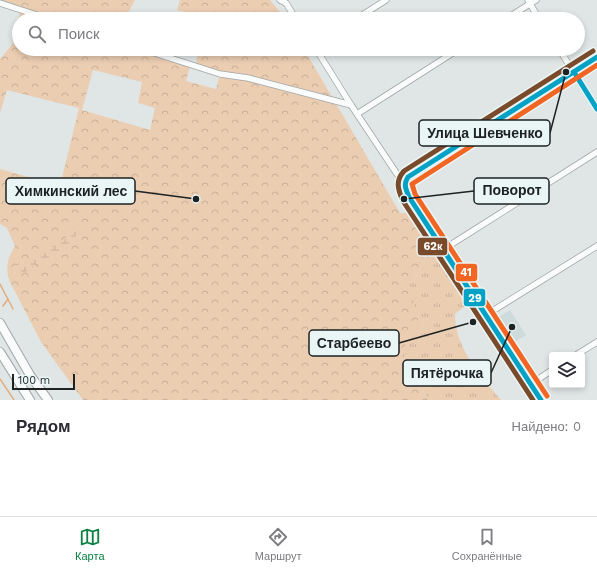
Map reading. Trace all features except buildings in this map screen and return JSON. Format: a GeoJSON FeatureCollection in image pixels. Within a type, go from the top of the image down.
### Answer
{"type":"FeatureCollection","features":[{"type":"Feature","properties":{"kind":"highway"},"geometry":{"type":"LineString","coordinates":[[0,323],[30,375],[48,400]]}},
{"type":"Feature","properties":{"kind":"highway"},"geometry":{"type":"LineString","coordinates":[[0,352],[30,400]]}},
{"type":"Feature","properties":{"kind":"main road"},"geometry":{"type":"LineString","coordinates":[[541,400],[409,197],[405,188],[405,182],[408,177],[597,57]]}},
{"type":"Feature","properties":{"kind":"street"},"geometry":{"type":"LineString","coordinates":[[280,0],[286,3],[292,12]]}},
{"type":"Feature","properties":{"kind":"street"},"geometry":{"type":"LineString","coordinates":[[367,12],[386,0]]}},
{"type":"Feature","properties":{"kind":"street"},"geometry":{"type":"LineString","coordinates":[[515,12],[528,2],[536,0]]}},
{"type":"Feature","properties":{"kind":"street"},"geometry":{"type":"LineString","coordinates":[[528,2],[534,12]]}},
{"type":"Feature","properties":{"kind":"street"},"geometry":{"type":"LineString","coordinates":[[0,3],[28,12]]}},
{"type":"Feature","properties":{"kind":"street"},"geometry":{"type":"LineString","coordinates":[[164,56],[220,74],[248,78],[351,106]]}},
{"type":"Feature","properties":{"kind":"street"},"geometry":{"type":"LineString","coordinates":[[320,56],[351,106],[397,174],[405,182]]}},
{"type":"Feature","properties":{"kind":"street"},"geometry":{"type":"LineString","coordinates":[[357,114],[448,56]]}},
{"type":"Feature","properties":{"kind":"street"},"geometry":{"type":"LineString","coordinates":[[564,56],[597,109]]}},
{"type":"Feature","properties":{"kind":"street"},"geometry":{"type":"LineString","coordinates":[[444,249],[597,152]]}},
{"type":"Feature","properties":{"kind":"street"},"geometry":{"type":"LineString","coordinates":[[486,315],[597,246]]}},
{"type":"Feature","properties":{"kind":"street"},"geometry":{"type":"LineString","coordinates":[[581,352],[597,342]]}},
{"type":"Feature","properties":{"kind":"street"},"geometry":{"type":"LineString","coordinates":[[531,384],[549,372]]}},
{"type":"Feature","properties":{"kind":"shaded area"},"geometry":{"type":"Polygon","coordinates":[[[510,310],[526,335],[509,346],[494,320],[510,310]]]}},
{"type":"Feature","properties":{"kind":"green space"},"geometry":{"type":"Polygon","coordinates":[[[0,0],[135,0],[129,12],[20,12],[0,6],[0,0]]]}},
{"type":"Feature","properties":{"kind":"green space"},"geometry":{"type":"Polygon","coordinates":[[[180,0],[270,0],[280,12],[185,12],[177,10],[180,0]]]}},
{"type":"Feature","properties":{"kind":"green space"},"geometry":{"type":"Polygon","coordinates":[[[12,45],[12,56],[170,56],[191,63],[186,81],[216,89],[221,71],[196,64],[197,56],[308,56],[400,213],[411,213],[432,248],[431,258],[423,261],[416,278],[409,283],[418,319],[412,339],[406,343],[401,357],[409,372],[420,378],[423,384],[423,391],[430,400],[83,400],[41,342],[10,282],[7,268],[10,255],[15,246],[7,228],[0,224],[0,169],[60,186],[79,108],[7,90],[0,113],[0,59],[12,45]],[[93,70],[82,110],[150,130],[155,108],[138,103],[142,82],[93,70]]]}},
{"type":"Feature","properties":{"kind":"green space"},"geometry":{"type":"Polygon","coordinates":[[[70,216],[72,229],[77,226],[81,218],[76,235],[65,250],[54,257],[38,262],[22,274],[18,271],[16,267],[19,262],[63,241],[69,234],[68,220],[70,216]]]}},
{"type":"Feature","properties":{"kind":"green space"},"geometry":{"type":"Polygon","coordinates":[[[432,248],[469,303],[455,314],[459,338],[464,350],[477,371],[501,400],[430,400],[409,372],[401,357],[409,320],[409,283],[416,278],[423,261],[431,258],[432,248]]]}},
{"type":"Feature","properties":{"kind":"waterway"},"geometry":{"type":"LineString","coordinates":[[0,284],[13,309]]}},
{"type":"Feature","properties":{"kind":"waterway"},"geometry":{"type":"LineString","coordinates":[[3,306],[8,299]]}},
{"type":"Feature","properties":{"kind":"waterway"},"geometry":{"type":"LineString","coordinates":[[0,379],[14,400]]}},
{"type":"Feature","properties":{"kind":"transit line","name":"62к"},"geometry":{"type":"LineString","coordinates":[[533,400],[403,201],[398,182],[404,171],[593,51]]}},
{"type":"Feature","properties":{"kind":"transit line","name":"29"},"geometry":{"type":"LineString","coordinates":[[541,400],[409,197],[406,182],[408,177],[597,57]]}},
{"type":"Feature","properties":{"kind":"transit line","name":"41"},"geometry":{"type":"LineString","coordinates":[[547,396],[415,194],[412,184],[597,65]]}},
{"type":"Feature","properties":{"kind":"transit line","name":"29"},"geometry":{"type":"LineString","coordinates":[[574,72],[597,109]]}},
{"type":"Feature","properties":{"kind":"place","name":"Улица Шевченко"},"geometry":{"type":"Point","coordinates":[566,72]}},
{"type":"Feature","properties":{"kind":"place","name":"Химкинский лес"},"geometry":{"type":"Point","coordinates":[196,199]}},
{"type":"Feature","properties":{"kind":"place","name":"Поворот"},"geometry":{"type":"Point","coordinates":[404,199]}},
{"type":"Feature","properties":{"kind":"place","name":"Старбеево"},"geometry":{"type":"Point","coordinates":[473,322]}},
{"type":"Feature","properties":{"kind":"place","name":"Пятёрочка"},"geometry":{"type":"Point","coordinates":[512,327]}}]}
